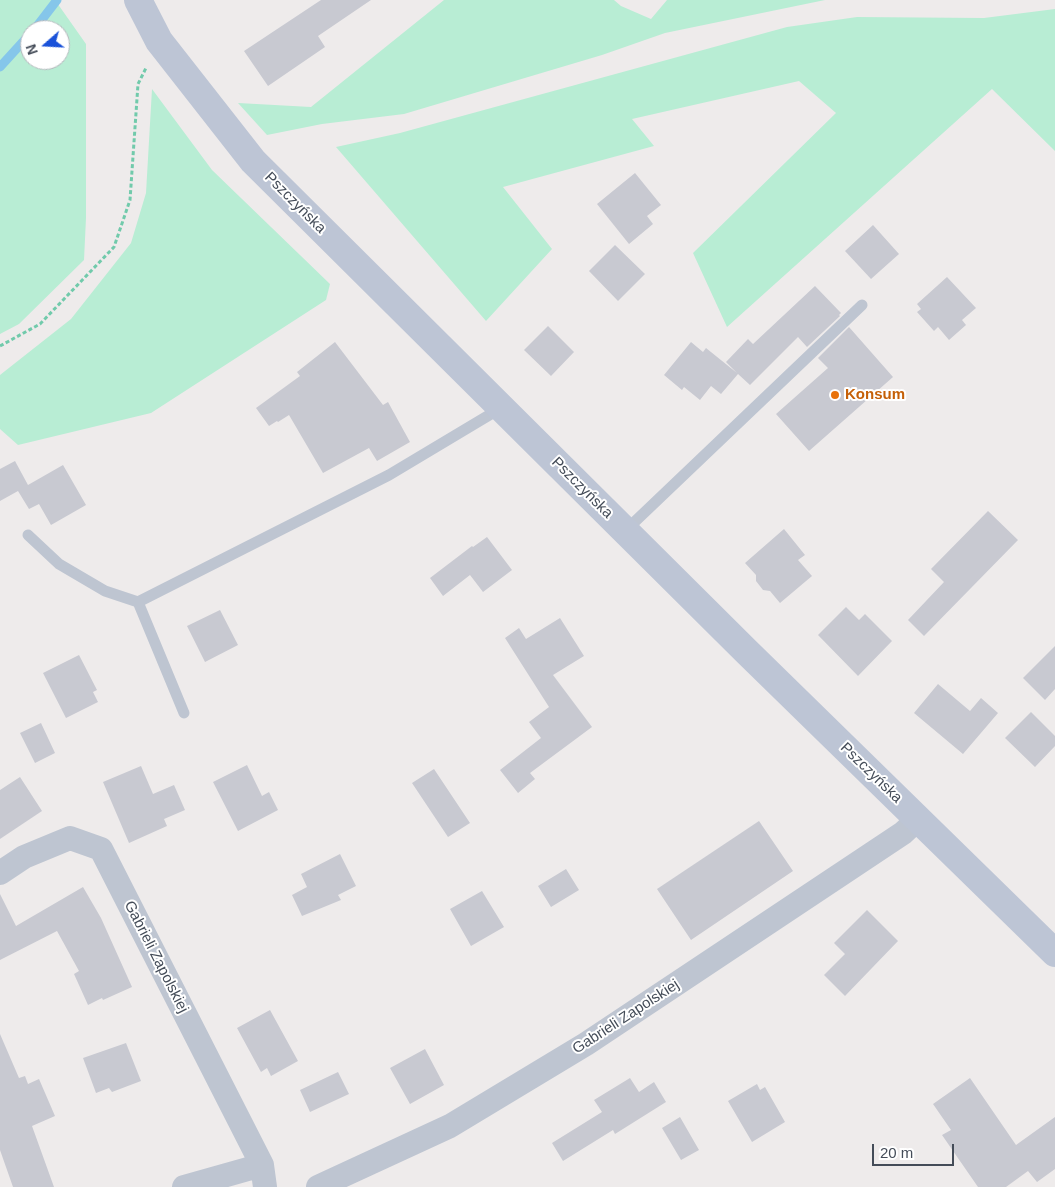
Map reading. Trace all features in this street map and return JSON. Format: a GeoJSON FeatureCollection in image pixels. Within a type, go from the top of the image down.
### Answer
{"type":"FeatureCollection","features":[{"type":"Feature","properties":{"kind":"street","name":"Pszczyńska"},"geometry":{"type":"LineString","coordinates":[[138,0],[159,40],[253,161],[625,531],[1055,953]]}},
{"type":"Feature","properties":{"kind":"street","name":"Gabrieli Zapolskiej"},"geometry":{"type":"LineString","coordinates":[[318,1187],[450,1126],[578,1049],[903,833],[918,819]]}},
{"type":"Feature","properties":{"kind":"street","name":"Gabrieli Zapolskiej"},"geometry":{"type":"LineString","coordinates":[[0,873],[24,857],[70,838],[100,849],[264,1176],[184,1187]]}},
{"type":"Feature","properties":{"kind":"lane"},"geometry":{"type":"LineString","coordinates":[[625,531],[862,305]]}},
{"type":"Feature","properties":{"kind":"lane"},"geometry":{"type":"LineString","coordinates":[[28,534],[67,569],[105,591],[138,602],[388,475],[501,408]]}},
{"type":"Feature","properties":{"kind":"lane"},"geometry":{"type":"LineString","coordinates":[[138,602],[184,713]]}},
{"type":"Feature","properties":{"kind":"path"},"geometry":{"type":"LineString","coordinates":[[0,346],[40,324],[114,247],[130,200],[138,84],[159,40]]}},
{"type":"Feature","properties":{"kind":"green space"},"geometry":{"type":"Polygon","coordinates":[[[0,0],[55,0],[69,20],[20,20],[20,70],[70,70],[70,21],[86,44],[86,218],[84,260],[19,324],[0,334],[0,0]]]}},
{"type":"Feature","properties":{"kind":"green space"},"geometry":{"type":"Polygon","coordinates":[[[444,0],[614,0],[621,6],[651,19],[667,0],[825,0],[665,33],[602,55],[404,114],[322,124],[267,135],[238,103],[311,107],[444,0]]]}},
{"type":"Feature","properties":{"kind":"green space"},"geometry":{"type":"Polygon","coordinates":[[[1055,9],[1055,151],[992,89],[727,327],[693,253],[836,113],[799,81],[632,119],[654,146],[503,187],[552,249],[486,321],[336,147],[400,133],[787,27],[857,17],[984,18],[1055,9]]]}},
{"type":"Feature","properties":{"kind":"green space"},"geometry":{"type":"Polygon","coordinates":[[[152,89],[212,170],[330,284],[326,300],[151,413],[18,445],[0,429],[0,375],[71,319],[131,243],[146,193],[152,89]]]}},
{"type":"Feature","properties":{"kind":"building"},"geometry":{"type":"Polygon","coordinates":[[[321,0],[371,0],[318,36],[325,47],[268,86],[244,51],[321,0]]]}},
{"type":"Feature","properties":{"kind":"building"},"geometry":{"type":"Polygon","coordinates":[[[635,173],[661,205],[647,216],[653,224],[629,244],[597,204],[635,173]]]}},
{"type":"Feature","properties":{"kind":"building"},"geometry":{"type":"Polygon","coordinates":[[[873,225],[899,254],[871,279],[845,251],[873,225]]]}},
{"type":"Feature","properties":{"kind":"building"},"geometry":{"type":"Polygon","coordinates":[[[615,245],[645,274],[618,301],[589,271],[615,245]]]}},
{"type":"Feature","properties":{"kind":"building"},"geometry":{"type":"Polygon","coordinates":[[[947,277],[976,308],[962,320],[966,325],[949,340],[938,327],[934,331],[917,312],[921,309],[917,304],[947,277]]]}},
{"type":"Feature","properties":{"kind":"building"},"geometry":{"type":"Polygon","coordinates":[[[815,286],[841,313],[840,316],[807,347],[798,337],[750,385],[738,374],[721,394],[711,386],[700,400],[684,387],[682,390],[664,375],[691,342],[703,352],[706,348],[737,373],[726,362],[748,339],[753,344],[815,286]]]}},
{"type":"Feature","properties":{"kind":"building"},"geometry":{"type":"Polygon","coordinates":[[[548,326],[574,352],[551,376],[524,350],[548,326]]]}},
{"type":"Feature","properties":{"kind":"building","name":"Konsum"},"geometry":{"type":"Polygon","coordinates":[[[849,327],[893,377],[809,451],[776,414],[828,368],[818,358],[849,327]]]}},
{"type":"Feature","properties":{"kind":"building"},"geometry":{"type":"Polygon","coordinates":[[[335,342],[383,405],[388,402],[410,442],[377,461],[369,448],[323,473],[289,415],[269,426],[256,408],[300,376],[297,372],[335,342]]]}},
{"type":"Feature","properties":{"kind":"building"},"geometry":{"type":"Polygon","coordinates":[[[15,461],[28,485],[63,465],[86,505],[51,525],[39,504],[29,509],[18,491],[0,501],[0,469],[15,461]]]}},
{"type":"Feature","properties":{"kind":"building"},"geometry":{"type":"Polygon","coordinates":[[[988,511],[1018,540],[924,636],[908,620],[944,582],[931,569],[988,511]]]}},
{"type":"Feature","properties":{"kind":"building"},"geometry":{"type":"Polygon","coordinates":[[[784,529],[805,555],[798,560],[812,576],[780,603],[770,591],[763,590],[756,581],[756,575],[745,563],[784,529]]]}},
{"type":"Feature","properties":{"kind":"building"},"geometry":{"type":"Polygon","coordinates":[[[487,537],[512,570],[483,592],[470,575],[443,596],[430,578],[487,537]]]}},
{"type":"Feature","properties":{"kind":"building"},"geometry":{"type":"Polygon","coordinates":[[[846,607],[859,620],[865,614],[892,641],[858,676],[818,635],[846,607]]]}},
{"type":"Feature","properties":{"kind":"building"},"geometry":{"type":"Polygon","coordinates":[[[220,610],[238,645],[205,662],[187,626],[220,610]]]}},
{"type":"Feature","properties":{"kind":"building"},"geometry":{"type":"Polygon","coordinates":[[[560,618],[584,656],[553,675],[592,727],[530,773],[535,779],[518,793],[500,770],[541,738],[529,722],[549,707],[505,638],[519,628],[526,639],[560,618]]]}},
{"type":"Feature","properties":{"kind":"building"},"geometry":{"type":"Polygon","coordinates":[[[1055,646],[1055,689],[1045,700],[1023,678],[1055,646]]]}},
{"type":"Feature","properties":{"kind":"building"},"geometry":{"type":"Polygon","coordinates":[[[79,655],[97,690],[93,692],[98,702],[66,718],[43,673],[79,655]]]}},
{"type":"Feature","properties":{"kind":"building"},"geometry":{"type":"Polygon","coordinates":[[[938,684],[970,711],[981,698],[998,713],[963,754],[914,713],[938,684]]]}},
{"type":"Feature","properties":{"kind":"building"},"geometry":{"type":"Polygon","coordinates":[[[1031,712],[1055,736],[1055,746],[1035,767],[1005,738],[1031,712]]]}},
{"type":"Feature","properties":{"kind":"building"},"geometry":{"type":"Polygon","coordinates":[[[41,723],[55,753],[35,763],[20,733],[41,723]]]}},
{"type":"Feature","properties":{"kind":"building"},"geometry":{"type":"Polygon","coordinates":[[[247,765],[262,796],[269,792],[278,810],[238,831],[213,782],[247,765]]]}},
{"type":"Feature","properties":{"kind":"building"},"geometry":{"type":"Polygon","coordinates":[[[141,766],[153,794],[174,785],[185,810],[164,819],[167,826],[129,843],[103,782],[141,766]]]}},
{"type":"Feature","properties":{"kind":"building"},"geometry":{"type":"Polygon","coordinates":[[[434,769],[470,823],[448,837],[412,783],[434,769]]]}},
{"type":"Feature","properties":{"kind":"building"},"geometry":{"type":"Polygon","coordinates":[[[20,777],[42,811],[0,839],[0,790],[20,777]]]}},
{"type":"Feature","properties":{"kind":"building"},"geometry":{"type":"Polygon","coordinates":[[[759,821],[793,871],[691,940],[657,889],[759,821]]]}},
{"type":"Feature","properties":{"kind":"building"},"geometry":{"type":"Polygon","coordinates":[[[340,854],[356,886],[338,895],[341,900],[302,916],[292,895],[307,887],[301,874],[340,854]]]}},
{"type":"Feature","properties":{"kind":"building"},"geometry":{"type":"Polygon","coordinates":[[[566,869],[579,890],[551,907],[538,886],[566,869]]]}},
{"type":"Feature","properties":{"kind":"building"},"geometry":{"type":"Polygon","coordinates":[[[83,887],[101,918],[132,987],[88,1005],[74,974],[79,971],[57,931],[0,960],[0,894],[16,926],[83,887]]]}},
{"type":"Feature","properties":{"kind":"building"},"geometry":{"type":"Polygon","coordinates":[[[482,891],[504,927],[471,946],[450,909],[482,891]]]}},
{"type":"Feature","properties":{"kind":"building"},"geometry":{"type":"Polygon","coordinates":[[[867,910],[898,941],[845,996],[824,975],[845,954],[834,943],[867,910]]]}},
{"type":"Feature","properties":{"kind":"building"},"geometry":{"type":"Polygon","coordinates":[[[270,1010],[298,1061],[271,1076],[267,1068],[261,1072],[237,1028],[270,1010]]]}},
{"type":"Feature","properties":{"kind":"building"},"geometry":{"type":"Polygon","coordinates":[[[0,1034],[19,1078],[25,1076],[28,1084],[39,1079],[55,1116],[32,1126],[54,1187],[13,1187],[0,1150],[0,1034]]]}},
{"type":"Feature","properties":{"kind":"building"},"geometry":{"type":"Polygon","coordinates":[[[126,1043],[141,1081],[112,1092],[109,1088],[96,1093],[83,1058],[126,1043]]]}},
{"type":"Feature","properties":{"kind":"building"},"geometry":{"type":"Polygon","coordinates":[[[425,1049],[444,1085],[410,1104],[390,1068],[425,1049]]]}},
{"type":"Feature","properties":{"kind":"building"},"geometry":{"type":"Polygon","coordinates":[[[338,1072],[349,1094],[310,1112],[300,1090],[338,1072]]]}},
{"type":"Feature","properties":{"kind":"building"},"geometry":{"type":"Polygon","coordinates":[[[630,1078],[639,1092],[654,1082],[666,1102],[615,1134],[613,1130],[563,1161],[552,1143],[602,1112],[594,1100],[630,1078]]]}},
{"type":"Feature","properties":{"kind":"building"},"geometry":{"type":"Polygon","coordinates":[[[970,1078],[1016,1145],[1055,1117],[1055,1169],[1037,1182],[1028,1171],[1006,1187],[978,1187],[942,1135],[951,1130],[933,1104],[970,1078]]]}},
{"type":"Feature","properties":{"kind":"building"},"geometry":{"type":"Polygon","coordinates":[[[757,1084],[760,1090],[765,1087],[785,1122],[752,1142],[728,1101],[757,1084]]]}},
{"type":"Feature","properties":{"kind":"building"},"geometry":{"type":"Polygon","coordinates":[[[680,1117],[699,1150],[681,1160],[662,1128],[680,1117]]]}},
{"type":"Feature","properties":{"kind":"waterway"},"geometry":{"type":"LineString","coordinates":[[42,20],[57,0]]}},
{"type":"Feature","properties":{"kind":"waterway"},"geometry":{"type":"LineString","coordinates":[[0,67],[20,45]]}},
{"type":"Feature","properties":{"kind":"place","name":"Konsum"},"geometry":{"type":"Point","coordinates":[835,395]}}]}
